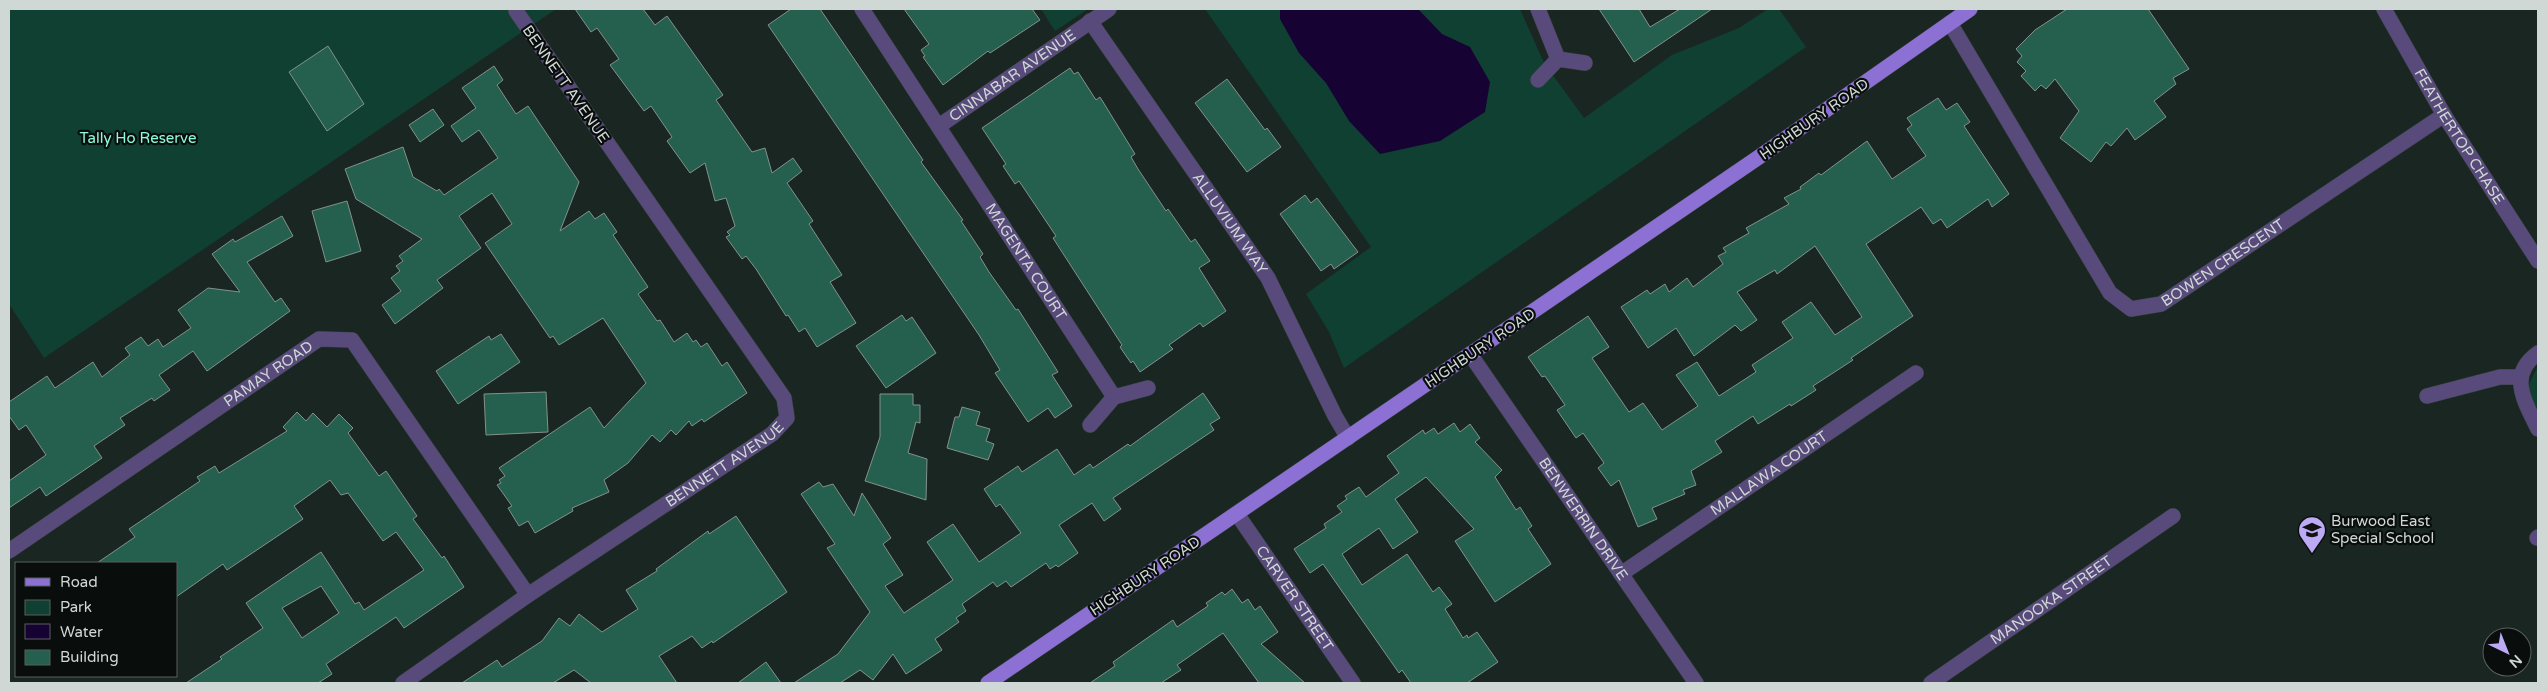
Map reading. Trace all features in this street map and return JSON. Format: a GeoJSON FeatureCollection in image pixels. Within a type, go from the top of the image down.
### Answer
{"type":"FeatureCollection","features":[{"type":"Feature","properties":{"kind":"main road","name":"HIGHBURY ROAD"},"geometry":{"type":"LineString","coordinates":[[988,683],[1759,157],[1970,9]]}},
{"type":"Feature","properties":{"kind":"street","name":"MAGENTA COURT"},"geometry":{"type":"LineString","coordinates":[[862,9],[1114,397]]}},
{"type":"Feature","properties":{"kind":"street","name":"CINNABAR AVENUE"},"geometry":{"type":"LineString","coordinates":[[939,126],[1109,9]]}},
{"type":"Feature","properties":{"kind":"street"},"geometry":{"type":"LineString","coordinates":[[1538,9],[1558,60]]}},
{"type":"Feature","properties":{"kind":"street","name":"FEATHERTOP CHASE"},"geometry":{"type":"LineString","coordinates":[[2384,9],[2444,115],[2534,245],[2538,261]]}},
{"type":"Feature","properties":{"kind":"street","name":"BENNETT AVENUE"},"geometry":{"type":"LineString","coordinates":[[404,683],[421,678],[528,595],[772,434],[787,418],[784,398],[516,11]]}},
{"type":"Feature","properties":{"kind":"street","name":"ALLUVIUM WAY"},"geometry":{"type":"LineString","coordinates":[[1090,21],[1268,278],[1335,416],[1348,438]]}},
{"type":"Feature","properties":{"kind":"street","name":"BOWEN CRESCENT"},"geometry":{"type":"LineString","coordinates":[[1950,23],[2110,293],[2131,308],[2161,304],[2444,115]]}},
{"type":"Feature","properties":{"kind":"street"},"geometry":{"type":"LineString","coordinates":[[1558,60],[1585,63]]}},
{"type":"Feature","properties":{"kind":"street"},"geometry":{"type":"LineString","coordinates":[[1538,80],[1558,60]]}},
{"type":"Feature","properties":{"kind":"street","name":"PAMAY ROAD"},"geometry":{"type":"LineString","coordinates":[[9,551],[319,339],[352,340],[528,595]]}},
{"type":"Feature","properties":{"kind":"street"},"geometry":{"type":"LineString","coordinates":[[2538,352],[2528,360],[2520,377],[2522,395],[2538,429]]}},
{"type":"Feature","properties":{"kind":"street","name":"BENWERRIN DRIVE"},"geometry":{"type":"LineString","coordinates":[[1470,354],[1696,683]]}},
{"type":"Feature","properties":{"kind":"street","name":"MALLAWA COURT"},"geometry":{"type":"LineString","coordinates":[[1621,574],[1916,373]]}},
{"type":"Feature","properties":{"kind":"street"},"geometry":{"type":"LineString","coordinates":[[2427,396],[2500,377],[2520,377]]}},
{"type":"Feature","properties":{"kind":"street"},"geometry":{"type":"LineString","coordinates":[[1090,425],[1114,397],[1148,388]]}},
{"type":"Feature","properties":{"kind":"street","name":"CARVER STREET"},"geometry":{"type":"LineString","coordinates":[[1237,514],[1353,683]]}},
{"type":"Feature","properties":{"kind":"street","name":"MANOOKA STREET"},"geometry":{"type":"LineString","coordinates":[[1931,683],[2173,516]]}},
{"type":"Feature","properties":{"kind":"green space","name":"Tally Ho Reserve"},"geometry":{"type":"Polygon","coordinates":[[[9,9],[556,9],[44,358],[9,304],[9,9]]]}},
{"type":"Feature","properties":{"kind":"green space"},"geometry":{"type":"Polygon","coordinates":[[[1041,9],[1088,9],[1055,31],[1041,9]]]}},
{"type":"Feature","properties":{"kind":"green space"},"geometry":{"type":"Polygon","coordinates":[[[1205,9],[1520,9],[1544,63],[1584,118],[1672,55],[1739,28],[1768,9],[1779,9],[1806,47],[1344,368],[1329,332],[1306,294],[1371,247],[1205,9]]]}},
{"type":"Feature","properties":{"kind":"green space"},"geometry":{"type":"Polygon","coordinates":[[[2538,366],[2538,411],[2527,388],[2538,366]]]}},
{"type":"Feature","properties":{"kind":"water"},"geometry":{"type":"Polygon","coordinates":[[[1280,9],[1418,9],[1442,34],[1470,47],[1490,82],[1485,112],[1440,141],[1380,154],[1349,121],[1326,83],[1299,53],[1280,19],[1280,9]]]}},
{"type":"Feature","properties":{"kind":"building"},"geometry":{"type":"Polygon","coordinates":[[[575,9],[643,9],[655,25],[667,16],[723,95],[716,100],[752,152],[765,148],[772,173],[793,158],[802,171],[787,183],[813,221],[809,224],[842,275],[830,282],[856,323],[817,347],[805,328],[799,332],[788,315],[786,316],[756,269],[746,256],[742,259],[726,237],[730,235],[727,232],[735,226],[726,198],[715,201],[705,163],[690,173],[667,141],[672,137],[651,106],[644,111],[610,65],[619,59],[597,28],[591,32],[575,9]]]}},
{"type":"Feature","properties":{"kind":"building"},"geometry":{"type":"Polygon","coordinates":[[[791,9],[820,9],[923,160],[921,162],[963,220],[961,221],[983,254],[980,257],[989,272],[1016,310],[1018,309],[1058,372],[1052,375],[1072,406],[1055,418],[1048,408],[1028,422],[995,373],[1000,370],[979,335],[768,25],[791,9]]]}},
{"type":"Feature","properties":{"kind":"building"},"geometry":{"type":"Polygon","coordinates":[[[904,9],[1032,9],[1040,20],[990,53],[988,51],[943,85],[923,57],[925,56],[921,50],[929,44],[904,9]]]}},
{"type":"Feature","properties":{"kind":"building"},"geometry":{"type":"Polygon","coordinates":[[[1599,9],[1639,9],[1650,27],[1680,9],[1712,9],[1634,62],[1599,9]]]}},
{"type":"Feature","properties":{"kind":"building"},"geometry":{"type":"Polygon","coordinates":[[[2067,9],[2148,9],[2189,69],[2173,78],[2176,84],[2154,101],[2166,117],[2135,140],[2127,128],[2111,146],[2106,142],[2091,162],[2060,138],[2079,111],[2055,79],[2046,89],[2041,85],[2035,91],[2021,76],[2026,71],[2017,62],[2022,56],[2016,49],[2035,30],[2067,9]]]}},
{"type":"Feature","properties":{"kind":"building"},"geometry":{"type":"Polygon","coordinates":[[[328,46],[364,104],[327,131],[289,72],[328,46]]]}},
{"type":"Feature","properties":{"kind":"building"},"geometry":{"type":"Polygon","coordinates":[[[494,66],[503,80],[497,85],[516,114],[528,106],[579,182],[560,231],[589,211],[595,219],[604,213],[617,232],[613,235],[648,287],[638,294],[657,321],[660,320],[674,342],[687,333],[693,342],[696,340],[701,347],[707,343],[722,366],[727,362],[747,393],[704,422],[702,419],[692,426],[689,421],[676,435],[671,430],[660,442],[652,435],[628,463],[604,480],[609,492],[572,508],[573,511],[535,533],[528,521],[519,526],[508,508],[512,506],[497,485],[501,483],[499,480],[505,476],[499,468],[590,407],[604,428],[646,383],[603,318],[559,345],[553,336],[550,338],[485,243],[512,224],[492,193],[459,216],[481,248],[437,280],[443,288],[395,324],[382,305],[401,291],[391,278],[400,271],[396,266],[403,261],[399,256],[422,239],[356,199],[345,169],[403,147],[413,177],[437,191],[439,189],[444,195],[498,158],[479,130],[462,142],[451,126],[476,108],[462,88],[494,66]]]}},
{"type":"Feature","properties":{"kind":"building"},"geometry":{"type":"Polygon","coordinates":[[[1070,68],[1074,74],[1078,72],[1096,100],[1100,97],[1135,154],[1131,157],[1166,211],[1168,209],[1191,242],[1195,239],[1210,261],[1199,268],[1226,311],[1203,327],[1200,323],[1169,345],[1173,349],[1140,372],[1120,347],[1122,345],[1053,238],[1056,236],[1019,181],[1015,184],[1003,166],[1006,164],[982,128],[1070,68]]]}},
{"type":"Feature","properties":{"kind":"building"},"geometry":{"type":"Polygon","coordinates":[[[1227,79],[1265,130],[1267,128],[1281,147],[1247,172],[1195,103],[1227,79]]]}},
{"type":"Feature","properties":{"kind":"building"},"geometry":{"type":"Polygon","coordinates":[[[1938,98],[1946,110],[1957,103],[1970,122],[1964,126],[2009,194],[1992,207],[1988,199],[1947,228],[1941,219],[1933,224],[1921,207],[1866,244],[1913,316],[1851,358],[1853,360],[1813,386],[1816,390],[1791,406],[1790,404],[1758,424],[1753,416],[1715,441],[1722,452],[1691,471],[1696,485],[1683,490],[1685,494],[1652,508],[1657,519],[1638,527],[1619,480],[1611,486],[1598,468],[1604,463],[1583,433],[1576,438],[1557,410],[1565,405],[1545,376],[1542,377],[1528,357],[1588,316],[1609,347],[1592,358],[1629,412],[1643,403],[1662,430],[1698,406],[1676,375],[1697,362],[1719,396],[1756,372],[1752,365],[1793,338],[1782,322],[1811,302],[1835,335],[1862,317],[1815,246],[1777,274],[1775,270],[1737,292],[1757,320],[1741,331],[1735,325],[1694,356],[1676,328],[1648,348],[1621,307],[1647,290],[1650,294],[1665,284],[1669,292],[1687,278],[1693,287],[1723,264],[1718,256],[1726,252],[1723,248],[1749,233],[1746,228],[1789,204],[1784,198],[1801,189],[1800,187],[1819,173],[1821,175],[1867,141],[1892,179],[1926,156],[1907,129],[1912,125],[1907,118],[1938,98]]]}},
{"type":"Feature","properties":{"kind":"building"},"geometry":{"type":"Polygon","coordinates":[[[433,109],[444,125],[420,142],[409,125],[433,109]]]}},
{"type":"Feature","properties":{"kind":"building"},"geometry":{"type":"Polygon","coordinates":[[[1305,195],[1311,203],[1317,198],[1358,252],[1334,269],[1331,264],[1321,271],[1280,214],[1305,195]]]}},
{"type":"Feature","properties":{"kind":"building"},"geometry":{"type":"Polygon","coordinates":[[[347,201],[361,251],[326,262],[312,211],[347,201]]]}},
{"type":"Feature","properties":{"kind":"building"},"geometry":{"type":"Polygon","coordinates":[[[282,216],[293,236],[247,262],[275,302],[281,298],[290,311],[207,371],[193,351],[159,375],[170,390],[154,401],[152,398],[120,418],[125,425],[94,446],[102,458],[46,496],[40,487],[9,508],[9,481],[46,455],[26,425],[19,430],[9,416],[9,402],[47,376],[55,388],[93,362],[102,377],[130,355],[125,348],[141,337],[148,346],[158,339],[163,347],[191,328],[178,310],[208,288],[240,292],[212,254],[233,239],[235,242],[282,216]]]}},
{"type":"Feature","properties":{"kind":"building"},"geometry":{"type":"Polygon","coordinates":[[[902,315],[906,321],[912,317],[936,353],[886,388],[856,346],[902,315]]]}},
{"type":"Feature","properties":{"kind":"building"},"geometry":{"type":"Polygon","coordinates":[[[501,334],[520,362],[458,404],[436,371],[489,336],[491,340],[501,334]]]}},
{"type":"Feature","properties":{"kind":"building"},"geometry":{"type":"Polygon","coordinates":[[[546,392],[548,432],[486,435],[484,394],[546,392]]]}},
{"type":"Feature","properties":{"kind":"building"},"geometry":{"type":"Polygon","coordinates":[[[1203,393],[1220,418],[1210,424],[1214,430],[1113,498],[1121,509],[1104,521],[1092,503],[1059,525],[1078,553],[1058,567],[1056,565],[1050,569],[1046,563],[1011,587],[1006,581],[997,587],[993,582],[962,604],[966,611],[956,618],[959,622],[935,639],[942,650],[906,674],[893,654],[873,680],[860,670],[840,683],[794,683],[838,654],[870,612],[827,548],[835,544],[801,494],[819,482],[823,487],[833,484],[854,516],[862,493],[891,538],[883,544],[903,575],[885,586],[904,613],[953,580],[927,542],[953,524],[979,562],[1021,533],[1000,504],[996,507],[984,489],[1018,466],[1022,472],[1057,449],[1074,475],[1090,464],[1093,468],[1128,444],[1130,446],[1203,393]]]}},
{"type":"Feature","properties":{"kind":"building"},"geometry":{"type":"Polygon","coordinates":[[[880,394],[913,394],[913,405],[920,405],[920,423],[916,422],[908,453],[927,459],[926,500],[865,481],[880,437],[880,394]]]}},
{"type":"Feature","properties":{"kind":"building"},"geometry":{"type":"Polygon","coordinates":[[[962,407],[980,412],[976,425],[990,429],[986,441],[994,444],[988,460],[947,448],[955,417],[959,417],[962,407]]]}},
{"type":"Feature","properties":{"kind":"building"},"geometry":{"type":"Polygon","coordinates":[[[297,412],[306,421],[313,413],[327,427],[339,414],[353,428],[348,433],[379,476],[386,471],[417,516],[413,519],[442,558],[444,556],[464,587],[404,628],[396,617],[326,664],[332,674],[318,683],[186,683],[263,628],[246,603],[321,552],[355,604],[359,602],[364,610],[424,570],[396,532],[383,541],[348,493],[341,495],[330,480],[294,506],[303,519],[227,570],[223,564],[178,596],[178,562],[98,562],[135,537],[129,529],[200,481],[197,477],[215,466],[219,473],[287,431],[283,427],[297,412]],[[321,586],[282,608],[302,638],[339,613],[321,586]]]}},
{"type":"Feature","properties":{"kind":"building"},"geometry":{"type":"Polygon","coordinates":[[[1454,423],[1460,432],[1470,424],[1480,438],[1475,442],[1502,470],[1495,477],[1516,510],[1520,507],[1532,526],[1528,529],[1551,564],[1495,602],[1455,541],[1474,529],[1426,477],[1395,499],[1418,532],[1393,549],[1379,528],[1342,554],[1362,585],[1407,554],[1433,592],[1439,587],[1452,604],[1445,609],[1463,638],[1467,635],[1468,638],[1477,632],[1498,662],[1467,683],[1411,683],[1402,670],[1399,673],[1323,564],[1310,573],[1294,549],[1326,528],[1324,524],[1342,512],[1337,506],[1347,499],[1345,496],[1359,487],[1366,497],[1399,473],[1387,456],[1423,430],[1425,434],[1434,428],[1438,434],[1454,423]]]}},
{"type":"Feature","properties":{"kind":"building"},"geometry":{"type":"Polygon","coordinates":[[[736,516],[787,592],[713,643],[712,641],[702,648],[692,636],[659,656],[677,683],[591,683],[574,670],[553,683],[462,683],[497,660],[502,667],[542,641],[559,618],[570,626],[579,614],[602,632],[638,609],[626,590],[657,571],[656,569],[708,531],[709,534],[736,516]]]}},
{"type":"Feature","properties":{"kind":"building"},"geometry":{"type":"Polygon","coordinates":[[[1232,589],[1242,603],[1248,599],[1255,610],[1260,606],[1278,632],[1261,644],[1305,683],[1259,683],[1223,633],[1177,665],[1181,670],[1161,683],[1090,683],[1115,666],[1113,662],[1173,620],[1177,627],[1208,606],[1206,603],[1222,592],[1225,595],[1232,589]]]}},
{"type":"Feature","properties":{"kind":"building"},"geometry":{"type":"Polygon","coordinates":[[[766,662],[781,683],[738,683],[766,662]]]}},
{"type":"Feature","properties":{"kind":"place","name":"Burwood East Special School"},"geometry":{"type":"Point","coordinates":[2312,554]}}]}
